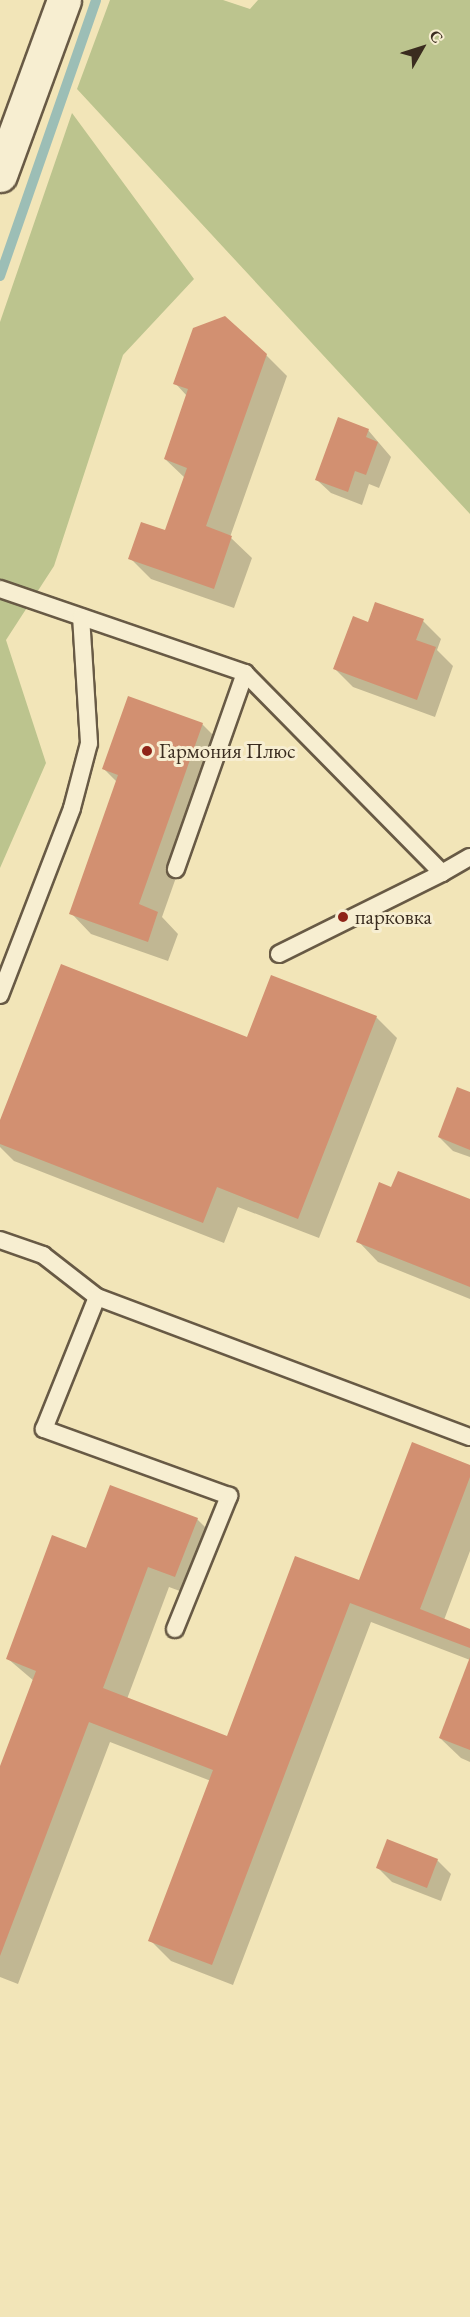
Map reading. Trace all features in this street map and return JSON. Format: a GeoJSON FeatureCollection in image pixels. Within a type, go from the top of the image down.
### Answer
{"type":"FeatureCollection","features":[{"type":"Feature","properties":{"kind":"main road"},"geometry":{"type":"LineString","coordinates":[[0,175],[64,0]]}},
{"type":"Feature","properties":{"kind":"lane"},"geometry":{"type":"LineString","coordinates":[[0,589],[245,673],[442,873]]}},
{"type":"Feature","properties":{"kind":"lane"},"geometry":{"type":"LineString","coordinates":[[0,995],[72,808],[90,743],[81,616]]}},
{"type":"Feature","properties":{"kind":"lane"},"geometry":{"type":"LineString","coordinates":[[176,869],[245,673]]}},
{"type":"Feature","properties":{"kind":"lane"},"geometry":{"type":"LineString","coordinates":[[279,954],[470,858]]}},
{"type":"Feature","properties":{"kind":"lane"},"geometry":{"type":"LineString","coordinates":[[0,1240],[43,1255],[97,1297],[470,1437]]}},
{"type":"Feature","properties":{"kind":"lane"},"geometry":{"type":"LineString","coordinates":[[97,1297],[44,1429],[229,1496],[175,1629]]}},
{"type":"Feature","properties":{"kind":"green space"},"geometry":{"type":"Polygon","coordinates":[[[110,0],[223,0],[250,9],[258,0],[470,0],[470,514],[77,89],[110,0]]]}},
{"type":"Feature","properties":{"kind":"green space"},"geometry":{"type":"Polygon","coordinates":[[[72,113],[194,279],[123,355],[54,566],[6,640],[46,763],[0,868],[0,322],[72,113]]]}},
{"type":"Feature","properties":{"kind":"building"},"geometry":{"type":"Polygon","coordinates":[[[225,316],[267,354],[206,526],[232,536],[214,589],[128,559],[141,522],[165,530],[187,468],[164,459],[188,389],[173,384],[193,328],[225,316]]]}},
{"type":"Feature","properties":{"kind":"building"},"geometry":{"type":"Polygon","coordinates":[[[338,417],[369,429],[366,437],[378,442],[366,475],[355,471],[348,492],[315,480],[338,417]]]}},
{"type":"Feature","properties":{"kind":"building"},"geometry":{"type":"Polygon","coordinates":[[[375,602],[424,619],[416,640],[436,647],[417,700],[333,669],[353,616],[368,622],[375,602]]]}},
{"type":"Feature","properties":{"kind":"building"},"geometry":{"type":"Polygon","coordinates":[[[128,696],[203,723],[139,904],[158,912],[148,942],[69,914],[118,775],[102,769],[128,696]]]}},
{"type":"Feature","properties":{"kind":"building"},"geometry":{"type":"Polygon","coordinates":[[[61,964],[247,1037],[271,975],[377,1016],[298,1219],[217,1187],[203,1223],[0,1144],[0,1120],[61,964]]]}},
{"type":"Feature","properties":{"kind":"building"},"geometry":{"type":"Polygon","coordinates":[[[457,1087],[470,1092],[470,1150],[438,1137],[457,1087]]]}},
{"type":"Feature","properties":{"kind":"building"},"geometry":{"type":"Polygon","coordinates":[[[398,1171],[470,1199],[470,1287],[356,1242],[379,1182],[391,1187],[398,1171]]]}},
{"type":"Feature","properties":{"kind":"building"},"geometry":{"type":"Polygon","coordinates":[[[412,1442],[470,1465],[470,1477],[420,1609],[470,1629],[470,1648],[350,1603],[212,1965],[148,1941],[213,1770],[89,1722],[0,1956],[0,1766],[36,1671],[6,1659],[52,1535],[86,1548],[110,1485],[198,1518],[175,1577],[148,1567],[103,1688],[227,1736],[295,1556],[359,1580],[412,1442]]]}},
{"type":"Feature","properties":{"kind":"building"},"geometry":{"type":"Polygon","coordinates":[[[470,1657],[470,1750],[439,1738],[470,1657]]]}},
{"type":"Feature","properties":{"kind":"building"},"geometry":{"type":"Polygon","coordinates":[[[387,1839],[438,1859],[427,1888],[376,1868],[387,1839]]]}},
{"type":"Feature","properties":{"kind":"waterway"},"geometry":{"type":"LineString","coordinates":[[0,276],[96,0]]}},
{"type":"Feature","properties":{"kind":"place","name":"Гармония Плюс"},"geometry":{"type":"Point","coordinates":[147,751]}},
{"type":"Feature","properties":{"kind":"place","name":"парковка"},"geometry":{"type":"Point","coordinates":[343,917]}}]}
